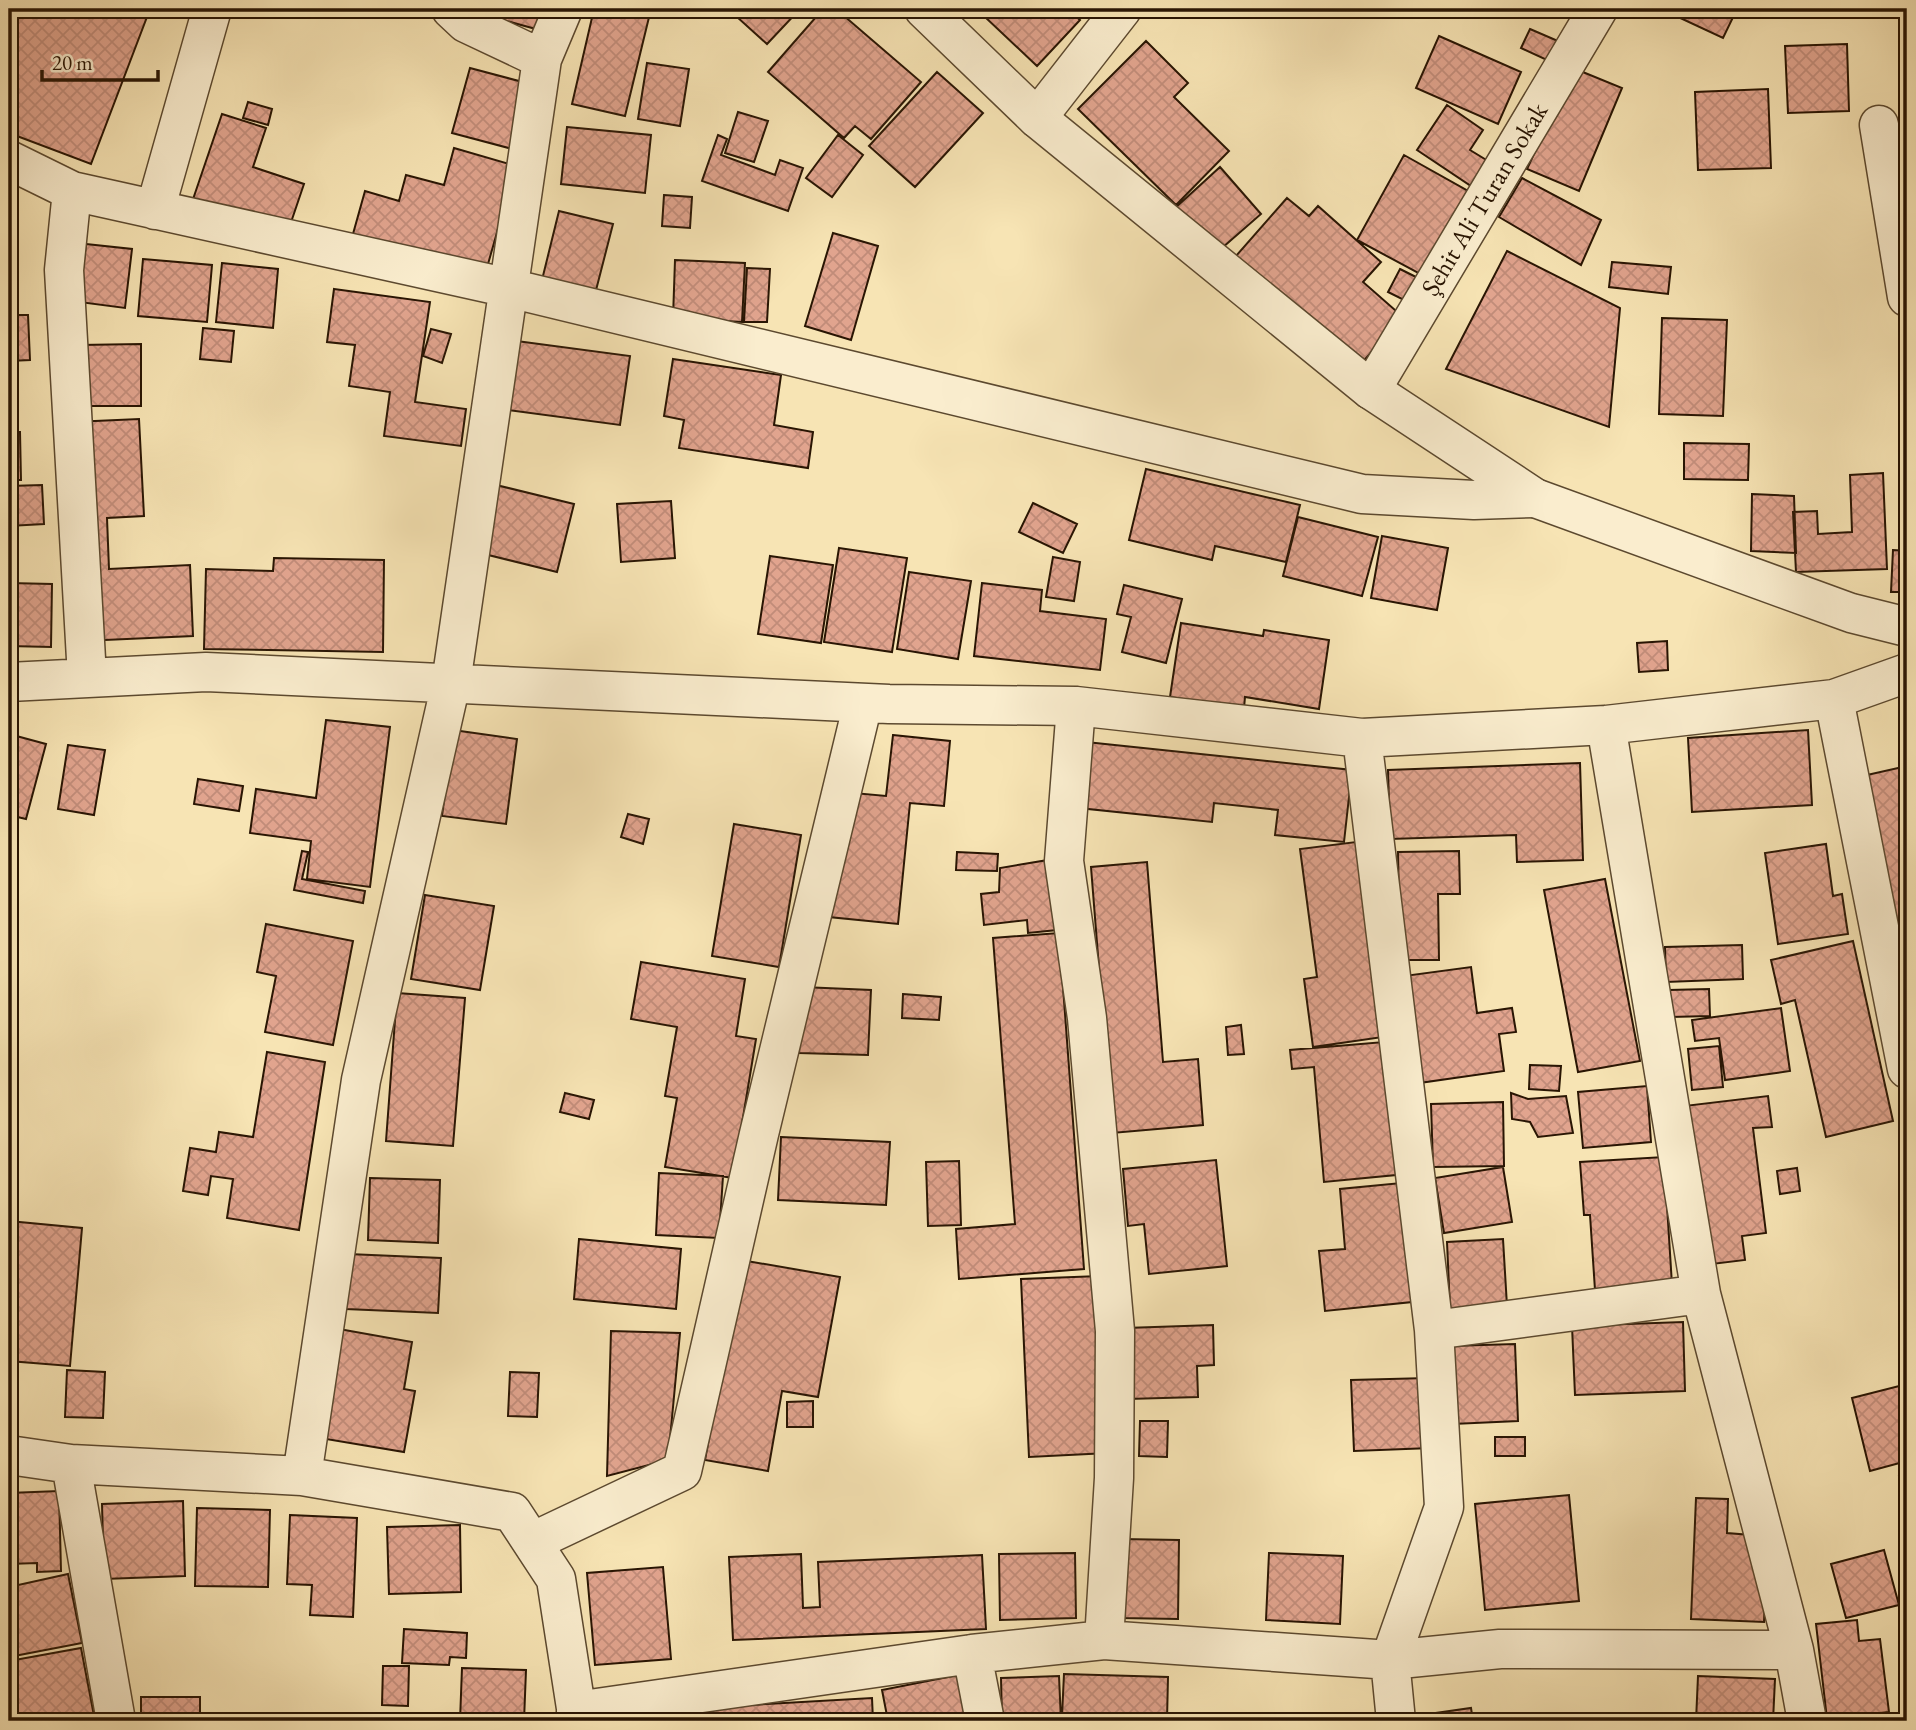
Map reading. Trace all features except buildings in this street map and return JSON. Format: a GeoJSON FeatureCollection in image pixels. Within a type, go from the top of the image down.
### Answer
{"type":"FeatureCollection","features":[{"type":"Feature","properties":{"kind":"street"},"geometry":{"type":"LineString","coordinates":[[155,210],[212,9]]}},
{"type":"Feature","properties":{"kind":"street"},"geometry":{"type":"LineString","coordinates":[[452,9],[466,23],[542,59]]}},
{"type":"Feature","properties":{"kind":"street"},"geometry":{"type":"LineString","coordinates":[[302,1476],[361,1080],[451,683],[542,59],[563,9]]}},
{"type":"Feature","properties":{"kind":"street"},"geometry":{"type":"LineString","coordinates":[[923,9],[1037,118],[1371,390],[1535,498],[1851,613],[1907,627]]}},
{"type":"Feature","properties":{"kind":"street"},"geometry":{"type":"LineString","coordinates":[[1037,118],[1122,9]]}},
{"type":"Feature","properties":{"kind":"street","name":"Şehit Ali Turan Sokak"},"geometry":{"type":"LineString","coordinates":[[1371,390],[1598,9]]}},
{"type":"Feature","properties":{"kind":"street"},"geometry":{"type":"LineString","coordinates":[[1879,125],[1907,297]]}},
{"type":"Feature","properties":{"kind":"street"},"geometry":{"type":"LineString","coordinates":[[9,160],[72,191],[509,288],[1362,494],[1474,500],[1535,498]]}},
{"type":"Feature","properties":{"kind":"street"},"geometry":{"type":"LineString","coordinates":[[72,191],[64,271],[87,677]]}},
{"type":"Feature","properties":{"kind":"street"},"geometry":{"type":"LineString","coordinates":[[9,682],[206,672],[863,703],[1076,706],[1363,737],[1606,725],[1833,699],[1907,673]]}},
{"type":"Feature","properties":{"kind":"street"},"geometry":{"type":"LineString","coordinates":[[1833,699],[1907,1069]]}},
{"type":"Feature","properties":{"kind":"street"},"geometry":{"type":"LineString","coordinates":[[532,1542],[682,1471],[762,1120],[863,703]]}},
{"type":"Feature","properties":{"kind":"street"},"geometry":{"type":"LineString","coordinates":[[1076,706],[1064,861],[1087,1018],[1115,1331],[1114,1478],[1104,1640]]}},
{"type":"Feature","properties":{"kind":"street"},"geometry":{"type":"LineString","coordinates":[[1606,725],[1700,1294],[1794,1650],[1807,1721]]}},
{"type":"Feature","properties":{"kind":"street"},"geometry":{"type":"LineString","coordinates":[[1363,737],[1434,1330],[1444,1507],[1390,1660],[1396,1721]]}},
{"type":"Feature","properties":{"kind":"street"},"geometry":{"type":"LineString","coordinates":[[1434,1330],[1700,1294]]}},
{"type":"Feature","properties":{"kind":"street"},"geometry":{"type":"LineString","coordinates":[[9,1455],[71,1464],[302,1476],[512,1512],[556,1579],[577,1716],[972,1654],[1104,1640],[1390,1660],[1500,1648],[1794,1650]]}},
{"type":"Feature","properties":{"kind":"street"},"geometry":{"type":"LineString","coordinates":[[71,1464],[116,1721]]}},
{"type":"Feature","properties":{"kind":"street"},"geometry":{"type":"LineString","coordinates":[[972,1654],[985,1721]]}}]}
